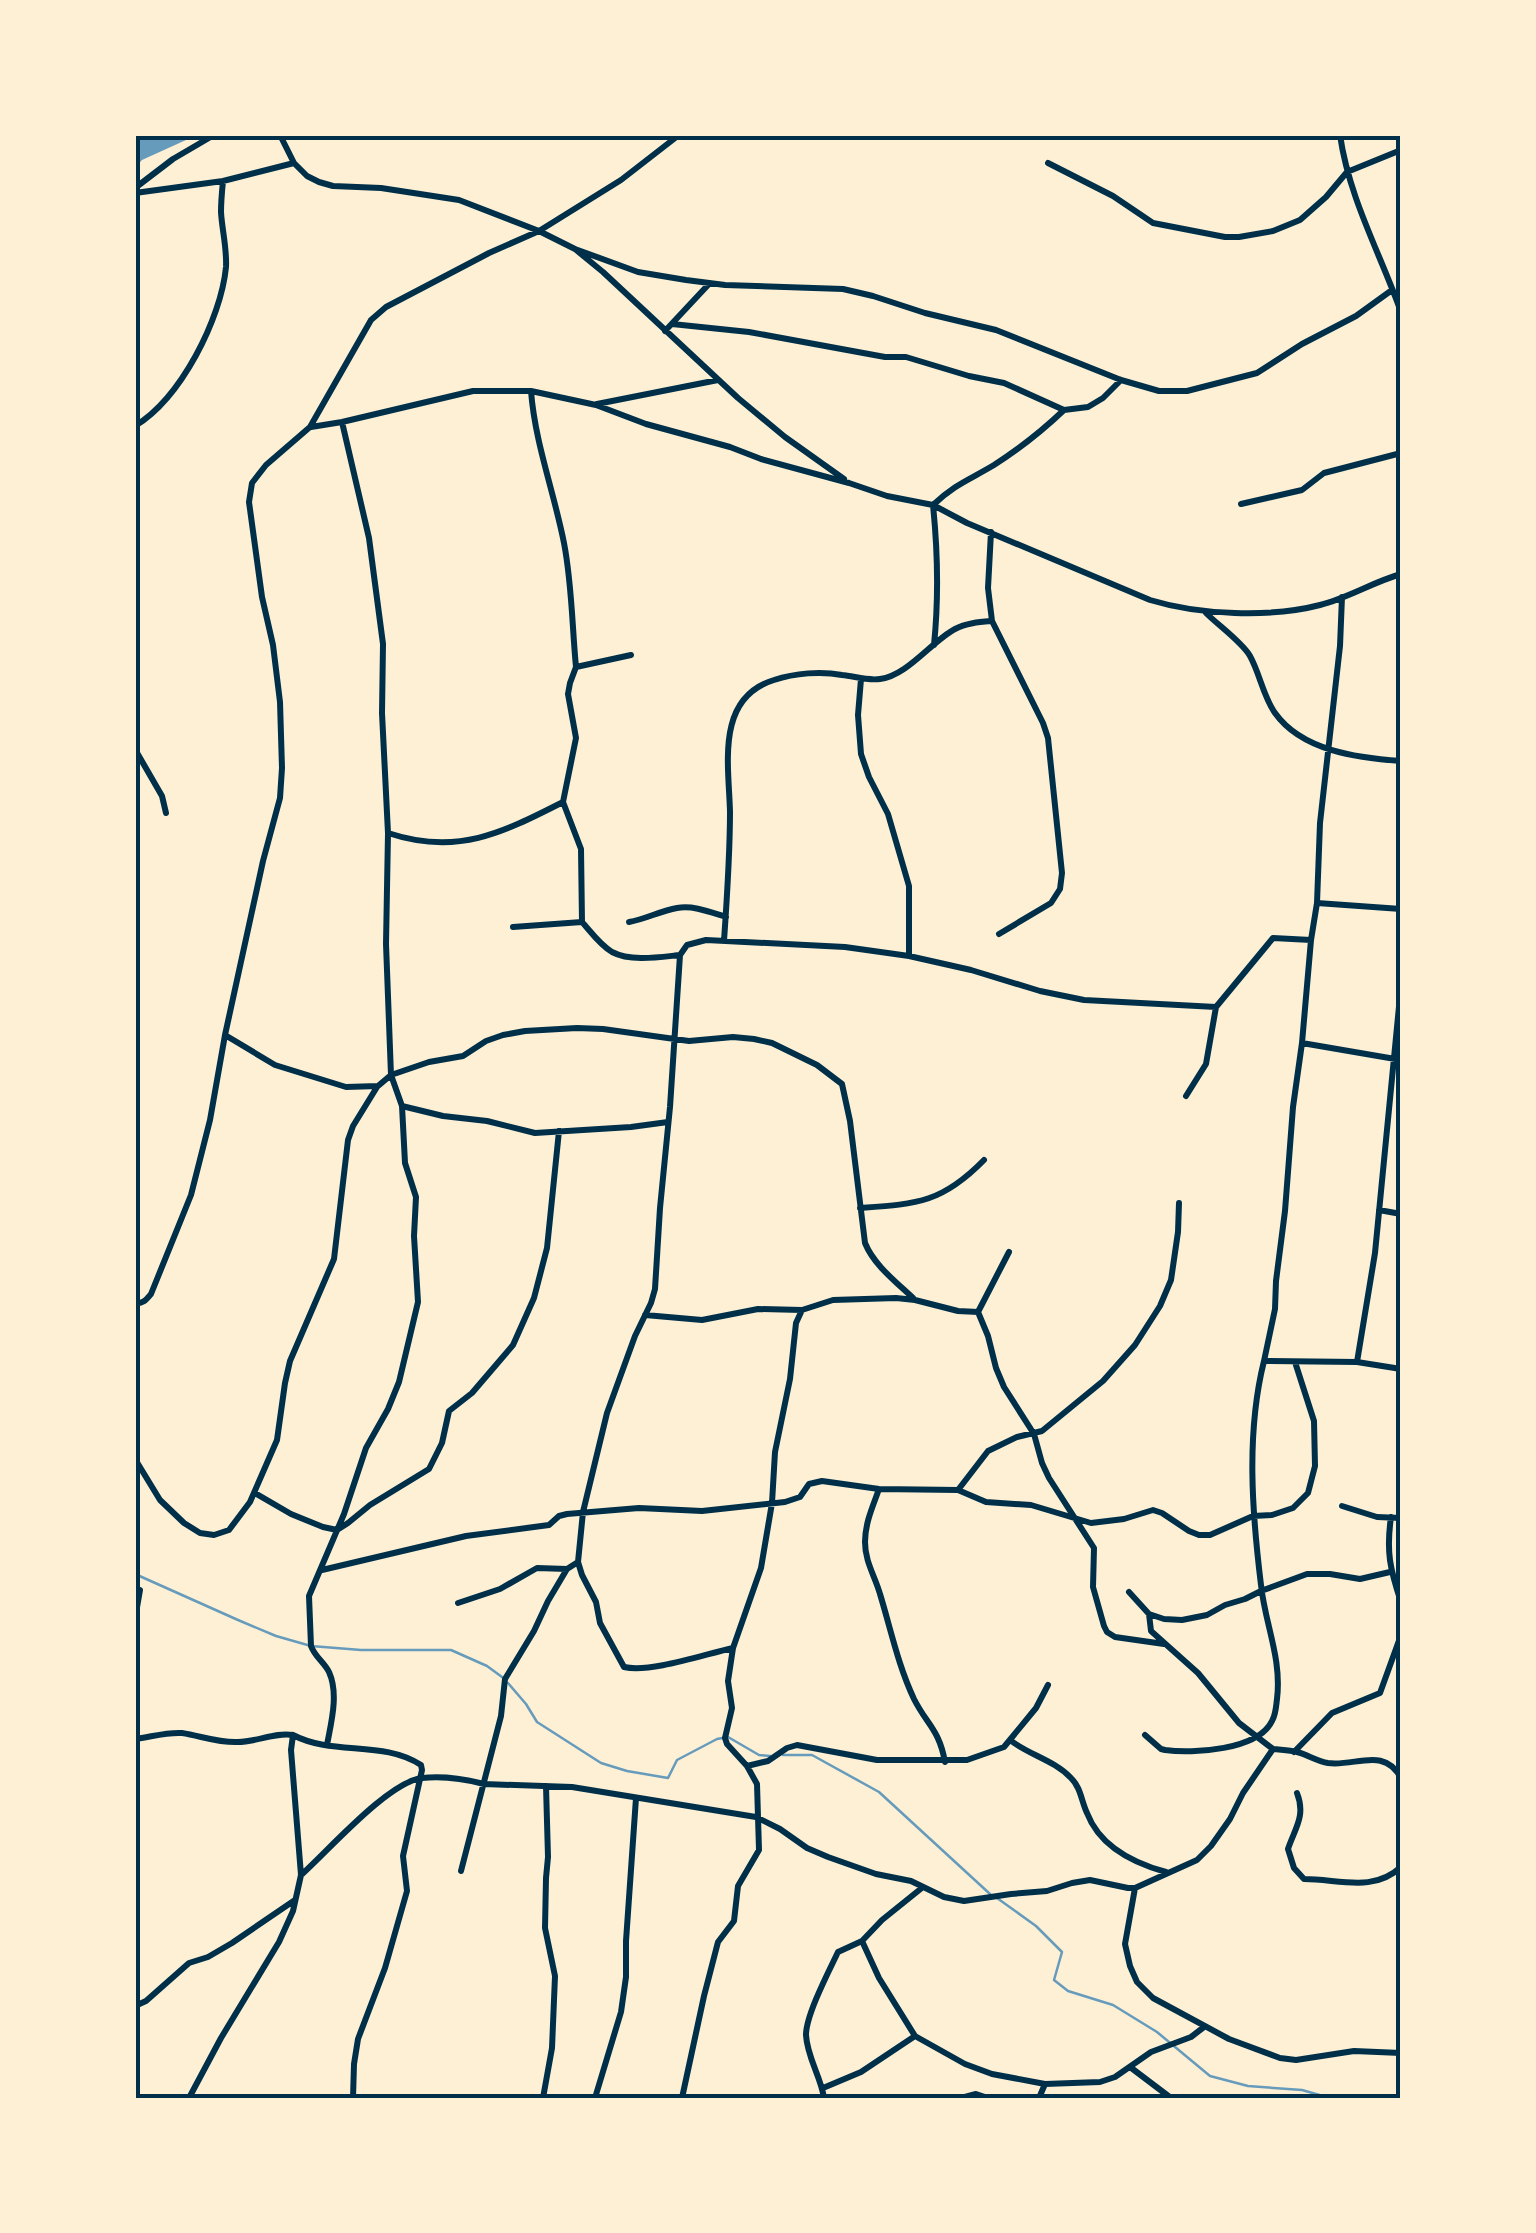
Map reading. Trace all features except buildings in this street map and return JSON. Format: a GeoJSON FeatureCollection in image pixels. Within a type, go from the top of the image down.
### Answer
{"type":"FeatureCollection","features":[{"type":"Feature","properties":{"kind":"street"},"geometry":{"type":"LineString","coordinates":[[135,191],[172,160],[214,135]]}},
{"type":"Feature","properties":{"kind":"street"},"geometry":{"type":"LineString","coordinates":[[280,135],[294,164],[307,176],[332,186],[381,188],[459,200],[638,272],[709,284],[825,288],[873,296],[925,314],[1012,335],[1141,388],[1187,391],[1256,373],[1356,316],[1392,290]]}},
{"type":"Feature","properties":{"kind":"street"},"geometry":{"type":"LineString","coordinates":[[135,1303],[140,1304],[150,1294],[191,1195],[280,798],[277,676],[249,502],[252,483],[310,427],[370,320],[488,253],[539,231],[621,180],[679,135]]}},
{"type":"Feature","properties":{"kind":"street"},"geometry":{"type":"LineString","coordinates":[[1340,135],[1346,172],[1401,312]]}},
{"type":"Feature","properties":{"kind":"street"},"geometry":{"type":"LineString","coordinates":[[1048,163],[1112,196],[1153,223],[1225,237],[1274,231],[1300,220],[1346,172],[1401,150]]}},
{"type":"Feature","properties":{"kind":"street"},"geometry":{"type":"LineString","coordinates":[[135,191],[223,180],[294,164]]}},
{"type":"Feature","properties":{"kind":"street"},"geometry":{"type":"LineString","coordinates":[[135,426],[159,408],[190,369],[221,295],[226,258],[221,210],[223,180]]}},
{"type":"Feature","properties":{"kind":"street"},"geometry":{"type":"LineString","coordinates":[[575,248],[718,380],[785,437],[849,483]]}},
{"type":"Feature","properties":{"kind":"street"},"geometry":{"type":"LineString","coordinates":[[665,331],[709,284]]}},
{"type":"Feature","properties":{"kind":"street"},"geometry":{"type":"LineString","coordinates":[[672,324],[906,357],[1004,383],[1064,410],[1088,407],[1121,380]]}},
{"type":"Feature","properties":{"kind":"street"},"geometry":{"type":"LineString","coordinates":[[596,404],[718,380]]}},
{"type":"Feature","properties":{"kind":"street"},"geometry":{"type":"LineString","coordinates":[[310,427],[473,391],[531,391],[596,404],[646,424],[761,459],[886,496],[933,505],[1150,600],[1205,612],[1290,610],[1322,605],[1401,574]]}},
{"type":"Feature","properties":{"kind":"street"},"geometry":{"type":"LineString","coordinates":[[531,391],[534,424],[546,460],[570,583],[576,667],[568,694],[576,738],[563,802],[581,849],[582,922],[601,944],[626,957],[680,955]]}},
{"type":"Feature","properties":{"kind":"street"},"geometry":{"type":"LineString","coordinates":[[934,645],[939,598],[933,505],[950,488],[994,464],[1064,410]]}},
{"type":"Feature","properties":{"kind":"street"},"geometry":{"type":"LineString","coordinates":[[327,1745],[334,1699],[331,1678],[311,1646],[308,1602],[366,1448],[399,1382],[418,1302],[416,1197],[406,1163],[402,1106],[391,1075],[386,944],[388,833],[382,713],[384,644],[369,538],[342,422]]}},
{"type":"Feature","properties":{"kind":"street"},"geometry":{"type":"LineString","coordinates":[[1241,504],[1302,490],[1324,473],[1401,453]]}},
{"type":"Feature","properties":{"kind":"street"},"geometry":{"type":"LineString","coordinates":[[991,532],[988,588],[992,621],[1048,738],[1062,873],[1057,896],[1051,903],[999,934]]}},
{"type":"Feature","properties":{"kind":"street"},"geometry":{"type":"LineString","coordinates":[[1145,1735],[1160,1749],[1222,1748],[1256,1738],[1274,1716],[1278,1667],[1261,1590],[1254,1516],[1254,1420],[1274,1309],[1285,1211],[1310,940],[1317,903],[1320,823],[1342,597]]}},
{"type":"Feature","properties":{"kind":"street"},"geometry":{"type":"LineString","coordinates":[[1205,612],[1249,654],[1276,715],[1300,734],[1328,749],[1363,758],[1401,761]]}},
{"type":"Feature","properties":{"kind":"street"},"geometry":{"type":"LineString","coordinates":[[724,941],[730,809],[727,741],[740,706],[749,694],[776,679],[830,673],[882,679],[960,626],[992,621]]}},
{"type":"Feature","properties":{"kind":"street"},"geometry":{"type":"LineString","coordinates":[[135,639],[136,751],[162,796],[166,812]]}},
{"type":"Feature","properties":{"kind":"street"},"geometry":{"type":"LineString","coordinates":[[576,667],[631,655]]}},
{"type":"Feature","properties":{"kind":"street"},"geometry":{"type":"LineString","coordinates":[[862,679],[858,715],[861,754],[868,777],[888,814],[910,886],[909,956]]}},
{"type":"Feature","properties":{"kind":"street"},"geometry":{"type":"LineString","coordinates":[[388,833],[427,843],[465,843],[528,820],[563,802]]}},
{"type":"Feature","properties":{"kind":"street"},"geometry":{"type":"LineString","coordinates":[[1317,903],[1401,909]]}},
{"type":"Feature","properties":{"kind":"street"},"geometry":{"type":"LineString","coordinates":[[629,922],[679,907],[726,916]]}},
{"type":"Feature","properties":{"kind":"street"},"geometry":{"type":"LineString","coordinates":[[513,927],[582,922]]}},
{"type":"Feature","properties":{"kind":"street"},"geometry":{"type":"LineString","coordinates":[[1186,1096],[1206,1064],[1216,1007],[1268,940],[1310,940]]}},
{"type":"Feature","properties":{"kind":"street"},"geometry":{"type":"LineString","coordinates":[[733,1648],[661,1665],[624,1667],[600,1622],[596,1602],[578,1562],[583,1512],[608,1413],[655,1289],[680,955],[686,946],[693,942],[724,941],[845,946],[909,956],[1084,1000],[1216,1007]]}},
{"type":"Feature","properties":{"kind":"street"},"geometry":{"type":"LineString","coordinates":[[1357,1362],[1375,1254],[1401,986]]}},
{"type":"Feature","properties":{"kind":"street"},"geometry":{"type":"LineString","coordinates":[[135,1459],[160,1500],[184,1523],[214,1535],[229,1530],[255,1492],[279,1435],[290,1361],[334,1259],[353,1126],[378,1086],[391,1075],[428,1062],[463,1056],[486,1040],[525,1031],[603,1029],[673,1040],[754,1038],[788,1050],[838,1079],[850,1121],[864,1242],[884,1271],[914,1300]]}},
{"type":"Feature","properties":{"kind":"street"},"geometry":{"type":"LineString","coordinates":[[225,1036],[275,1065],[346,1087],[378,1086]]}},
{"type":"Feature","properties":{"kind":"street"},"geometry":{"type":"LineString","coordinates":[[1302,1043],[1397,1058]]}},
{"type":"Feature","properties":{"kind":"street"},"geometry":{"type":"LineString","coordinates":[[402,1106],[524,1131],[668,1122]]}},
{"type":"Feature","properties":{"kind":"street"},"geometry":{"type":"LineString","coordinates":[[255,1492],[291,1514],[336,1530],[429,1469],[442,1443],[450,1412],[513,1346],[534,1298],[547,1248],[559,1131]]}},
{"type":"Feature","properties":{"kind":"street"},"geometry":{"type":"LineString","coordinates":[[860,1208],[908,1205],[938,1196],[954,1188],[984,1160]]}},
{"type":"Feature","properties":{"kind":"street"},"geometry":{"type":"LineString","coordinates":[[958,1490],[988,1451],[1016,1437],[1042,1431],[1122,1362],[1160,1306],[1172,1280],[1179,1203]]}},
{"type":"Feature","properties":{"kind":"street"},"geometry":{"type":"LineString","coordinates":[[1379,1210],[1401,1214]]}},
{"type":"Feature","properties":{"kind":"street"},"geometry":{"type":"LineString","coordinates":[[1009,1252],[978,1312],[996,1368],[1034,1434],[1048,1478],[1094,1548],[1093,1587],[1107,1632],[1129,1640],[1164,1644]]}},
{"type":"Feature","properties":{"kind":"street"},"geometry":{"type":"LineString","coordinates":[[645,1315],[702,1320],[744,1310],[802,1310],[832,1300],[896,1298],[978,1312]]}},
{"type":"Feature","properties":{"kind":"street"},"geometry":{"type":"LineString","coordinates":[[682,2098],[718,1942],[734,1921],[738,1886],[759,1850],[757,1784],[747,1766],[726,1744],[732,1718],[728,1681],[733,1648],[759,1576],[796,1322],[802,1310]]}},
{"type":"Feature","properties":{"kind":"street"},"geometry":{"type":"LineString","coordinates":[[1264,1362],[1357,1362],[1401,1369]]}},
{"type":"Feature","properties":{"kind":"street"},"geometry":{"type":"LineString","coordinates":[[322,1570],[466,1536],[548,1525],[559,1516],[583,1512],[639,1508],[702,1511],[795,1500],[809,1484],[822,1481],[879,1489],[958,1490],[986,1502],[1031,1505],[1091,1523],[1124,1520],[1152,1510],[1199,1535],[1210,1534],[1254,1516],[1293,1508],[1308,1493],[1316,1452],[1314,1422],[1294,1362]]}},
{"type":"Feature","properties":{"kind":"street"},"geometry":{"type":"LineString","coordinates":[[879,1489],[865,1538],[868,1564],[879,1590],[892,1644],[912,1695],[942,1742],[945,1762]]}},
{"type":"Feature","properties":{"kind":"street"},"geometry":{"type":"LineString","coordinates":[[1342,1506],[1377,1517],[1401,1518]]}},
{"type":"Feature","properties":{"kind":"street"},"geometry":{"type":"LineString","coordinates":[[1390,1517],[1387,1555],[1401,1602]]}},
{"type":"Feature","properties":{"kind":"street"},"geometry":{"type":"LineString","coordinates":[[461,1871],[501,1716],[505,1679],[567,1569],[578,1562]]}},
{"type":"Feature","properties":{"kind":"street"},"geometry":{"type":"LineString","coordinates":[[458,1603],[500,1589],[537,1568],[567,1569]]}},
{"type":"Feature","properties":{"kind":"street"},"geometry":{"type":"LineString","coordinates":[[1129,1592],[1148,1614],[1172,1620],[1194,1618],[1307,1574],[1360,1579],[1390,1572]]}},
{"type":"Feature","properties":{"kind":"street"},"geometry":{"type":"LineString","coordinates":[[135,1619],[140,1590]]}},
{"type":"Feature","properties":{"kind":"street"},"geometry":{"type":"LineString","coordinates":[[1148,1614],[1151,1632],[1198,1673],[1256,1738],[1273,1749],[1332,1764],[1381,1761],[1391,1765],[1401,1778]]}},
{"type":"Feature","properties":{"kind":"street"},"geometry":{"type":"LineString","coordinates":[[1294,1752],[1332,1713],[1380,1693],[1401,1634]]}},
{"type":"Feature","properties":{"kind":"street"},"geometry":{"type":"LineString","coordinates":[[747,1766],[768,1761],[797,1746],[876,1760],[967,1760],[1001,1749],[1036,1708],[1048,1685]]}},
{"type":"Feature","properties":{"kind":"street"},"geometry":{"type":"LineString","coordinates":[[135,1740],[182,1733],[234,1743],[283,1734],[408,1757],[421,1765],[422,1778],[403,1856],[408,1891],[358,2039],[353,2098]]}},
{"type":"Feature","properties":{"kind":"street"},"geometry":{"type":"LineString","coordinates":[[189,2098],[279,1942],[295,1900],[300,1875],[290,1750],[293,1735]]}},
{"type":"Feature","properties":{"kind":"street"},"geometry":{"type":"LineString","coordinates":[[1010,1740],[1052,1763],[1074,1781],[1098,1834],[1116,1850],[1168,1872]]}},
{"type":"Feature","properties":{"kind":"street"},"geometry":{"type":"LineString","coordinates":[[300,1875],[378,1802],[408,1782],[422,1778],[572,1787],[756,1817],[828,1857],[964,1901],[1047,1892],[1090,1880],[1134,1888],[1198,1860],[1273,1749]]}},
{"type":"Feature","properties":{"kind":"street"},"geometry":{"type":"LineString","coordinates":[[544,2098],[552,2048],[555,1976],[545,1928],[546,1786]]}},
{"type":"Feature","properties":{"kind":"street"},"geometry":{"type":"LineString","coordinates":[[1297,1793],[1300,1820],[1288,1848],[1294,1868],[1304,1879],[1372,1883],[1401,1867]]}},
{"type":"Feature","properties":{"kind":"street"},"geometry":{"type":"LineString","coordinates":[[595,2098],[621,2012],[626,1978],[636,1798]]}},
{"type":"Feature","properties":{"kind":"street"},"geometry":{"type":"LineString","coordinates":[[1401,1816],[1401,1836]]}},
{"type":"Feature","properties":{"kind":"street"},"geometry":{"type":"LineString","coordinates":[[824,2098],[806,2031],[838,1952],[862,1941],[923,1887]]}},
{"type":"Feature","properties":{"kind":"street"},"geometry":{"type":"LineString","coordinates":[[1134,1888],[1125,1944],[1137,1982],[1154,1998],[1204,2027],[1280,2058],[1296,2060],[1354,2051],[1401,2053]]}},
{"type":"Feature","properties":{"kind":"street"},"geometry":{"type":"LineString","coordinates":[[135,2006],[189,1963],[232,1944],[295,1900]]}},
{"type":"Feature","properties":{"kind":"street"},"geometry":{"type":"LineString","coordinates":[[862,1941],[879,1978],[915,2036],[992,2074],[1046,2084],[1100,2082],[1204,2027]]}},
{"type":"Feature","properties":{"kind":"street"},"geometry":{"type":"LineString","coordinates":[[822,2088],[861,2072],[915,2036]]}},
{"type":"Feature","properties":{"kind":"street"},"geometry":{"type":"LineString","coordinates":[[1130,2067],[1171,2098]]}},
{"type":"Feature","properties":{"kind":"street"},"geometry":{"type":"LineString","coordinates":[[1039,2098],[1046,2084]]}},
{"type":"Feature","properties":{"kind":"street"},"geometry":{"type":"LineString","coordinates":[[961,2098],[976,2094],[988,2098]]}},
{"type":"Feature","properties":{"kind":"water"},"geometry":{"type":"Polygon","coordinates":[[[135,135],[197,135],[142,160],[135,168],[135,135]]]}},
{"type":"Feature","properties":{"kind":"waterway"},"geometry":{"type":"LineString","coordinates":[[135,1574],[276,1636],[311,1646],[451,1650],[502,1677]]}},
{"type":"Feature","properties":{"kind":"waterway"},"geometry":{"type":"LineString","coordinates":[[508,1683],[537,1722],[601,1763],[627,1771],[668,1778],[677,1760],[728,1737],[759,1755],[770,1756]]}},
{"type":"Feature","properties":{"kind":"waterway"},"geometry":{"type":"LineString","coordinates":[[783,1755],[812,1755],[879,1792],[990,1894]]}},
{"type":"Feature","properties":{"kind":"waterway"},"geometry":{"type":"LineString","coordinates":[[997,1898],[1036,1926],[1062,1952],[1054,1980],[1068,1991],[1113,2005],[1157,2032],[1210,2076],[1330,2098]]}}]}
